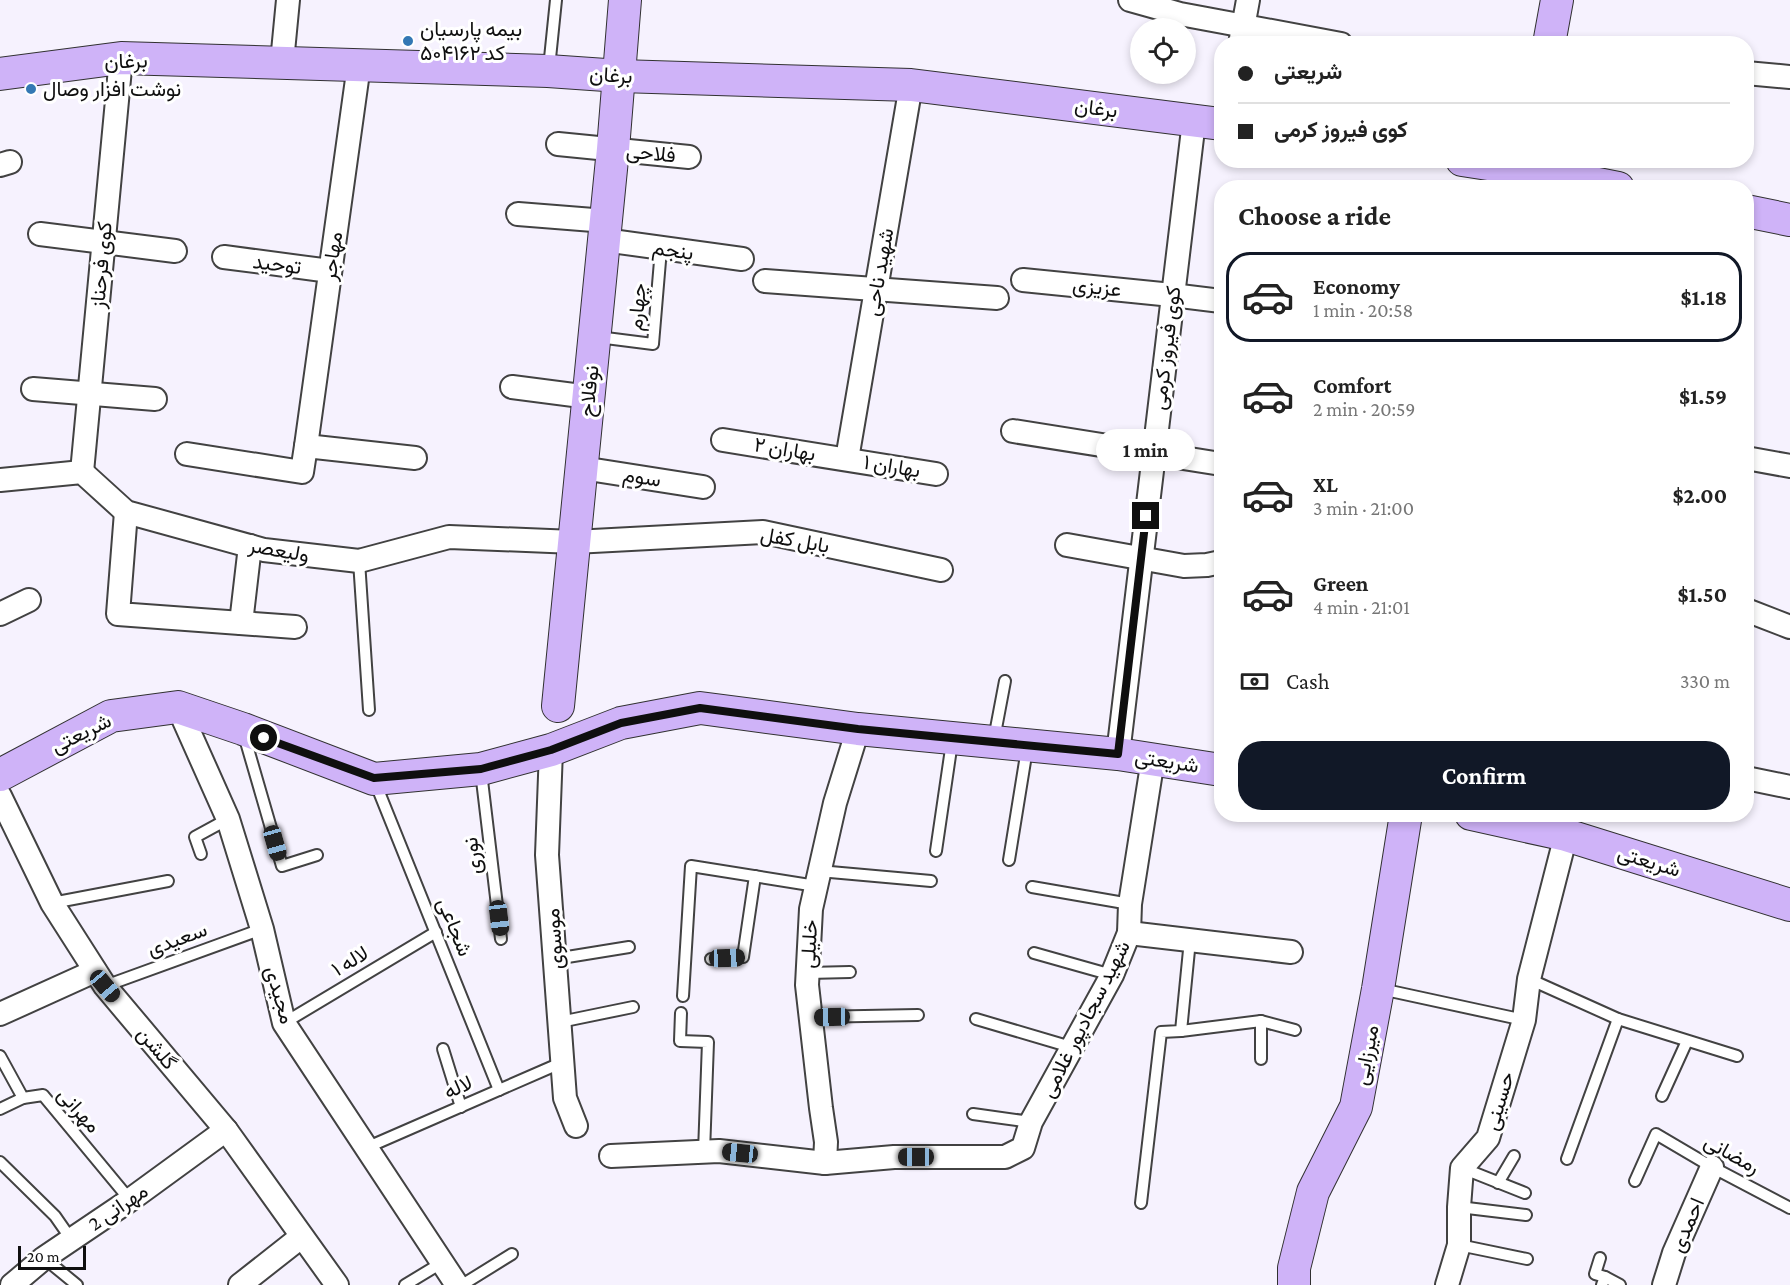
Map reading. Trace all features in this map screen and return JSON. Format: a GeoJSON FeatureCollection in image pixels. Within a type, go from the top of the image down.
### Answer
{"type":"FeatureCollection","features":[{"type":"Feature","properties":{"kind":"street"},"geometry":{"type":"LineString","coordinates":[[282,62],[288,0]]}},
{"type":"Feature","properties":{"kind":"street","name":"نوفلاح"},"geometry":{"type":"LineString","coordinates":[[558,706],[626,0]]}},
{"type":"Feature","properties":{"kind":"street"},"geometry":{"type":"LineString","coordinates":[[1130,0],[1241,34],[1261,36]]}},
{"type":"Feature","properties":{"kind":"street"},"geometry":{"type":"LineString","coordinates":[[1241,34],[1248,0]]}},
{"type":"Feature","properties":{"kind":"street"},"geometry":{"type":"LineString","coordinates":[[1550,36],[1557,0]]}},
{"type":"Feature","properties":{"kind":"street","name":"برغان"},"geometry":{"type":"LineString","coordinates":[[0,74],[121,58],[911,85],[1207,123]]}},
{"type":"Feature","properties":{"kind":"street","name":"کوی فرحناز"},"geometry":{"type":"LineString","coordinates":[[82,472],[121,58]]}},
{"type":"Feature","properties":{"kind":"street","name":"مهاجر"},"geometry":{"type":"LineString","coordinates":[[187,454],[302,472],[359,65]]}},
{"type":"Feature","properties":{"kind":"street"},"geometry":{"type":"LineString","coordinates":[[1754,74],[1790,77]]}},
{"type":"Feature","properties":{"kind":"street","name":"شهید ناحی"},"geometry":{"type":"LineString","coordinates":[[847,459],[911,85]]}},
{"type":"Feature","properties":{"kind":"street","name":"کوی فیروز کرمی"},"geometry":{"type":"LineString","coordinates":[[1118,754],[1172,295],[1207,123]]}},
{"type":"Feature","properties":{"kind":"street","name":"فلاحی"},"geometry":{"type":"LineString","coordinates":[[558,144],[689,157]]}},
{"type":"Feature","properties":{"kind":"street"},"geometry":{"type":"LineString","coordinates":[[1502,168],[1569,180]]}},
{"type":"Feature","properties":{"kind":"street"},"geometry":{"type":"LineString","coordinates":[[1754,213],[1790,220]]}},
{"type":"Feature","properties":{"kind":"street","name":"پنجم"},"geometry":{"type":"LineString","coordinates":[[518,214],[605,231],[661,249],[742,259]]}},
{"type":"Feature","properties":{"kind":"street"},"geometry":{"type":"LineString","coordinates":[[40,234],[175,251]]}},
{"type":"Feature","properties":{"kind":"street","name":"توحید"},"geometry":{"type":"LineString","coordinates":[[224,257],[330,271]]}},
{"type":"Feature","properties":{"kind":"street","name":"عزیزی"},"geometry":{"type":"LineString","coordinates":[[1023,280],[1214,300]]}},
{"type":"Feature","properties":{"kind":"street"},"geometry":{"type":"LineString","coordinates":[[765,281],[997,298]]}},
{"type":"Feature","properties":{"kind":"street"},"geometry":{"type":"LineString","coordinates":[[512,387],[589,397]]}},
{"type":"Feature","properties":{"kind":"street"},"geometry":{"type":"LineString","coordinates":[[33,389],[155,399]]}},
{"type":"Feature","properties":{"kind":"street"},"geometry":{"type":"LineString","coordinates":[[1013,431],[1214,463]]}},
{"type":"Feature","properties":{"kind":"street","name":"بهاران ۲"},"geometry":{"type":"LineString","coordinates":[[723,440],[847,459]]}},
{"type":"Feature","properties":{"kind":"street"},"geometry":{"type":"LineString","coordinates":[[306,446],[415,458]]}},
{"type":"Feature","properties":{"kind":"street","name":"بهاران ۱"},"geometry":{"type":"LineString","coordinates":[[847,459],[936,474]]}},
{"type":"Feature","properties":{"kind":"street"},"geometry":{"type":"LineString","coordinates":[[1754,459],[1790,466]]}},
{"type":"Feature","properties":{"kind":"street","name":"سوم"},"geometry":{"type":"LineString","coordinates":[[582,468],[703,487]]}},
{"type":"Feature","properties":{"kind":"street"},"geometry":{"type":"LineString","coordinates":[[0,480],[82,472]]}},
{"type":"Feature","properties":{"kind":"street","name":"ولیعصر"},"geometry":{"type":"LineString","coordinates":[[82,472],[126,512],[264,550],[359,561],[448,537],[574,542]]}},
{"type":"Feature","properties":{"kind":"street"},"geometry":{"type":"LineString","coordinates":[[126,512],[118,614],[295,627]]}},
{"type":"Feature","properties":{"kind":"street","name":"بابل کفل"},"geometry":{"type":"LineString","coordinates":[[574,542],[763,532],[941,570]]}},
{"type":"Feature","properties":{"kind":"street"},"geometry":{"type":"LineString","coordinates":[[1067,545],[1184,566],[1214,564]]}},
{"type":"Feature","properties":{"kind":"street"},"geometry":{"type":"LineString","coordinates":[[242,623],[250,546]]}},
{"type":"Feature","properties":{"kind":"street"},"geometry":{"type":"LineString","coordinates":[[1,612],[29,600]]}},
{"type":"Feature","properties":{"kind":"street"},"geometry":{"type":"LineString","coordinates":[[1754,612],[1789,623]]}},
{"type":"Feature","properties":{"kind":"street","name":"شریعتی"},"geometry":{"type":"LineString","coordinates":[[0,775],[111,716],[178,707],[374,778],[481,769],[551,750],[621,723],[700,708],[858,729],[1118,754],[1214,769]]}},
{"type":"Feature","properties":{"kind":"street","name":"مجیدی"},"geometry":{"type":"LineString","coordinates":[[178,707],[228,819],[262,929],[284,1023],[457,1285]]}},
{"type":"Feature","properties":{"kind":"street","name":"خلیلی"},"geometry":{"type":"LineString","coordinates":[[825,1163],[826,1142],[807,985],[811,909],[835,803],[858,729]]}},
{"type":"Feature","properties":{"kind":"street","name":"موسوی"},"geometry":{"type":"LineString","coordinates":[[551,750],[548,855],[565,1098],[576,1126]]}},
{"type":"Feature","properties":{"kind":"street","name":"شهید سجادپور غلامی"},"geometry":{"type":"LineString","coordinates":[[825,1163],[894,1157],[1005,1157],[1023,1148],[1031,1122],[1112,975],[1129,933],[1130,904],[1153,759]]}},
{"type":"Feature","properties":{"kind":"street"},"geometry":{"type":"LineString","coordinates":[[1754,780],[1790,787]]}},
{"type":"Feature","properties":{"kind":"street","name":"گلشن"},"geometry":{"type":"LineString","coordinates":[[0,796],[52,903],[100,978],[226,1130],[337,1285]]}},
{"type":"Feature","properties":{"kind":"street","name":"میرزایی"},"geometry":{"type":"LineString","coordinates":[[1294,1285],[1294,1268],[1313,1192],[1356,1107],[1405,822]]}},
{"type":"Feature","properties":{"kind":"street","name":"شریعتی"},"geometry":{"type":"LineString","coordinates":[[1507,822],[1566,835],[1790,905]]}},
{"type":"Feature","properties":{"kind":"street","name":"حسینی"},"geometry":{"type":"LineString","coordinates":[[1462,1168],[1488,1138],[1524,1020],[1529,979],[1566,835]]}},
{"type":"Feature","properties":{"kind":"street"},"geometry":{"type":"LineString","coordinates":[[1129,933],[1291,952]]}},
{"type":"Feature","properties":{"kind":"street"},"geometry":{"type":"LineString","coordinates":[[0,1014],[100,978]]}},
{"type":"Feature","properties":{"kind":"street","name":"مهرانی 2"},"geometry":{"type":"LineString","coordinates":[[12,1285],[70,1239],[130,1200],[226,1130]]}},
{"type":"Feature","properties":{"kind":"street"},"geometry":{"type":"LineString","coordinates":[[611,1156],[719,1151],[825,1163]]}},
{"type":"Feature","properties":{"kind":"street","name":"احمدی"},"geometry":{"type":"LineString","coordinates":[[1664,1285],[1674,1252],[1712,1167]]}},
{"type":"Feature","properties":{"kind":"street"},"geometry":{"type":"LineString","coordinates":[[1447,1285],[1459,1245],[1462,1168]]}},
{"type":"Feature","properties":{"kind":"street"},"geometry":{"type":"LineString","coordinates":[[240,1285],[301,1237]]}},
{"type":"Feature","properties":{"kind":"lane"},"geometry":{"type":"LineString","coordinates":[[548,71],[556,0]]}},
{"type":"Feature","properties":{"kind":"lane","name":"چهارم"},"geometry":{"type":"LineString","coordinates":[[594,337],[653,344],[661,249]]}},
{"type":"Feature","properties":{"kind":"lane"},"geometry":{"type":"LineString","coordinates":[[359,561],[369,710]]}},
{"type":"Feature","properties":{"kind":"lane"},"geometry":{"type":"LineString","coordinates":[[993,742],[1005,681]]}},
{"type":"Feature","properties":{"kind":"lane"},"geometry":{"type":"LineString","coordinates":[[243,729],[282,866],[317,855]]}},
{"type":"Feature","properties":{"kind":"lane"},"geometry":{"type":"LineString","coordinates":[[936,852],[953,738]]}},
{"type":"Feature","properties":{"kind":"lane"},"geometry":{"type":"LineString","coordinates":[[1009,860],[1027,746]]}},
{"type":"Feature","properties":{"kind":"lane","name":"نوری"},"geometry":{"type":"LineString","coordinates":[[481,769],[501,939]]}},
{"type":"Feature","properties":{"kind":"lane","name":"شجاعی"},"geometry":{"type":"LineString","coordinates":[[374,778],[499,1090]]}},
{"type":"Feature","properties":{"kind":"lane"},"geometry":{"type":"LineString","coordinates":[[201,854],[195,837],[228,819]]}},
{"type":"Feature","properties":{"kind":"lane"},"geometry":{"type":"LineString","coordinates":[[683,996],[690,866],[755,876],[931,881]]}},
{"type":"Feature","properties":{"kind":"lane"},"geometry":{"type":"LineString","coordinates":[[711,959],[743,957],[755,876]]}},
{"type":"Feature","properties":{"kind":"lane"},"geometry":{"type":"LineString","coordinates":[[52,903],[168,881]]}},
{"type":"Feature","properties":{"kind":"lane"},"geometry":{"type":"LineString","coordinates":[[1032,887],[1130,904]]}},
{"type":"Feature","properties":{"kind":"lane","name":"سعیدی"},"geometry":{"type":"LineString","coordinates":[[100,978],[262,929]]}},
{"type":"Feature","properties":{"kind":"lane","name":"لاله ۱"},"geometry":{"type":"LineString","coordinates":[[284,1023],[436,932]]}},
{"type":"Feature","properties":{"kind":"lane"},"geometry":{"type":"LineString","coordinates":[[1181,1031],[1190,940]]}},
{"type":"Feature","properties":{"kind":"lane"},"geometry":{"type":"LineString","coordinates":[[555,959],[629,947]]}},
{"type":"Feature","properties":{"kind":"lane"},"geometry":{"type":"LineString","coordinates":[[1034,953],[1112,975]]}},
{"type":"Feature","properties":{"kind":"lane"},"geometry":{"type":"LineString","coordinates":[[808,973],[850,972]]}},
{"type":"Feature","properties":{"kind":"lane"},"geometry":{"type":"LineString","coordinates":[[1529,979],[1618,1019],[1737,1056]]}},
{"type":"Feature","properties":{"kind":"lane"},"geometry":{"type":"LineString","coordinates":[[1378,988],[1524,1020]]}},
{"type":"Feature","properties":{"kind":"lane"},"geometry":{"type":"LineString","coordinates":[[560,1022],[633,1007]]}},
{"type":"Feature","properties":{"kind":"lane"},"geometry":{"type":"LineString","coordinates":[[681,1013],[680,1041],[708,1042],[704,1152]]}},
{"type":"Feature","properties":{"kind":"lane"},"geometry":{"type":"LineString","coordinates":[[811,1017],[918,1015]]}},
{"type":"Feature","properties":{"kind":"lane"},"geometry":{"type":"LineString","coordinates":[[1567,1159],[1618,1019]]}},
{"type":"Feature","properties":{"kind":"lane"},"geometry":{"type":"LineString","coordinates":[[976,1020],[1071,1047]]}},
{"type":"Feature","properties":{"kind":"lane"},"geometry":{"type":"LineString","coordinates":[[1261,1022],[1261,1059]]}},
{"type":"Feature","properties":{"kind":"lane"},"geometry":{"type":"LineString","coordinates":[[1141,1203],[1161,1032],[1261,1022],[1295,1030]]}},
{"type":"Feature","properties":{"kind":"lane"},"geometry":{"type":"LineString","coordinates":[[1662,1096],[1687,1041]]}},
{"type":"Feature","properties":{"kind":"lane"},"geometry":{"type":"LineString","coordinates":[[443,1049],[461,1107]]}},
{"type":"Feature","properties":{"kind":"lane","name":"مهرانی"},"geometry":{"type":"LineString","coordinates":[[0,1056],[23,1098],[43,1095],[130,1200]]}},
{"type":"Feature","properties":{"kind":"lane","name":"لاله"},"geometry":{"type":"LineString","coordinates":[[368,1148],[563,1062]]}},
{"type":"Feature","properties":{"kind":"lane"},"geometry":{"type":"LineString","coordinates":[[0,1109],[23,1098]]}},
{"type":"Feature","properties":{"kind":"lane"},"geometry":{"type":"LineString","coordinates":[[973,1114],[1031,1122]]}},
{"type":"Feature","properties":{"kind":"lane","name":"رمضانی"},"geometry":{"type":"LineString","coordinates":[[1635,1181],[1656,1134],[1712,1167],[1790,1208]]}},
{"type":"Feature","properties":{"kind":"lane"},"geometry":{"type":"LineString","coordinates":[[1498,1183],[1514,1156]]}},
{"type":"Feature","properties":{"kind":"lane"},"geometry":{"type":"LineString","coordinates":[[0,1162],[55,1216],[70,1239]]}},
{"type":"Feature","properties":{"kind":"lane"},"geometry":{"type":"LineString","coordinates":[[1462,1168],[1525,1193]]}},
{"type":"Feature","properties":{"kind":"lane"},"geometry":{"type":"LineString","coordinates":[[1459,1207],[1526,1215]]}},
{"type":"Feature","properties":{"kind":"lane"},"geometry":{"type":"LineString","coordinates":[[1459,1245],[1527,1259]]}},
{"type":"Feature","properties":{"kind":"lane"},"geometry":{"type":"LineString","coordinates":[[462,1285],[512,1254]]}},
{"type":"Feature","properties":{"kind":"lane"},"geometry":{"type":"LineString","coordinates":[[44,1258],[77,1285]]}},
{"type":"Feature","properties":{"kind":"lane"},"geometry":{"type":"LineString","coordinates":[[1600,1258],[1595,1274],[1603,1281],[1620,1285]]}},
{"type":"Feature","properties":{"kind":"lane"},"geometry":{"type":"LineString","coordinates":[[405,1285],[443,1262]]}},
{"type":"Feature","properties":{"kind":"place","name":"بیمه پارسیان کد ۵۰۴۱۶۲"},"geometry":{"type":"Point","coordinates":[408,41]}},
{"type":"Feature","properties":{"kind":"place","name":"نوشت افزار وصال"},"geometry":{"type":"Point","coordinates":[31,89]}},
{"type":"Feature","properties":{"kind":"route"},"geometry":{"type":"LineString","coordinates":[[264,738],[374,778],[481,769],[551,750],[621,723],[700,708],[858,729],[1118,754],[1146,516]]}}]}
